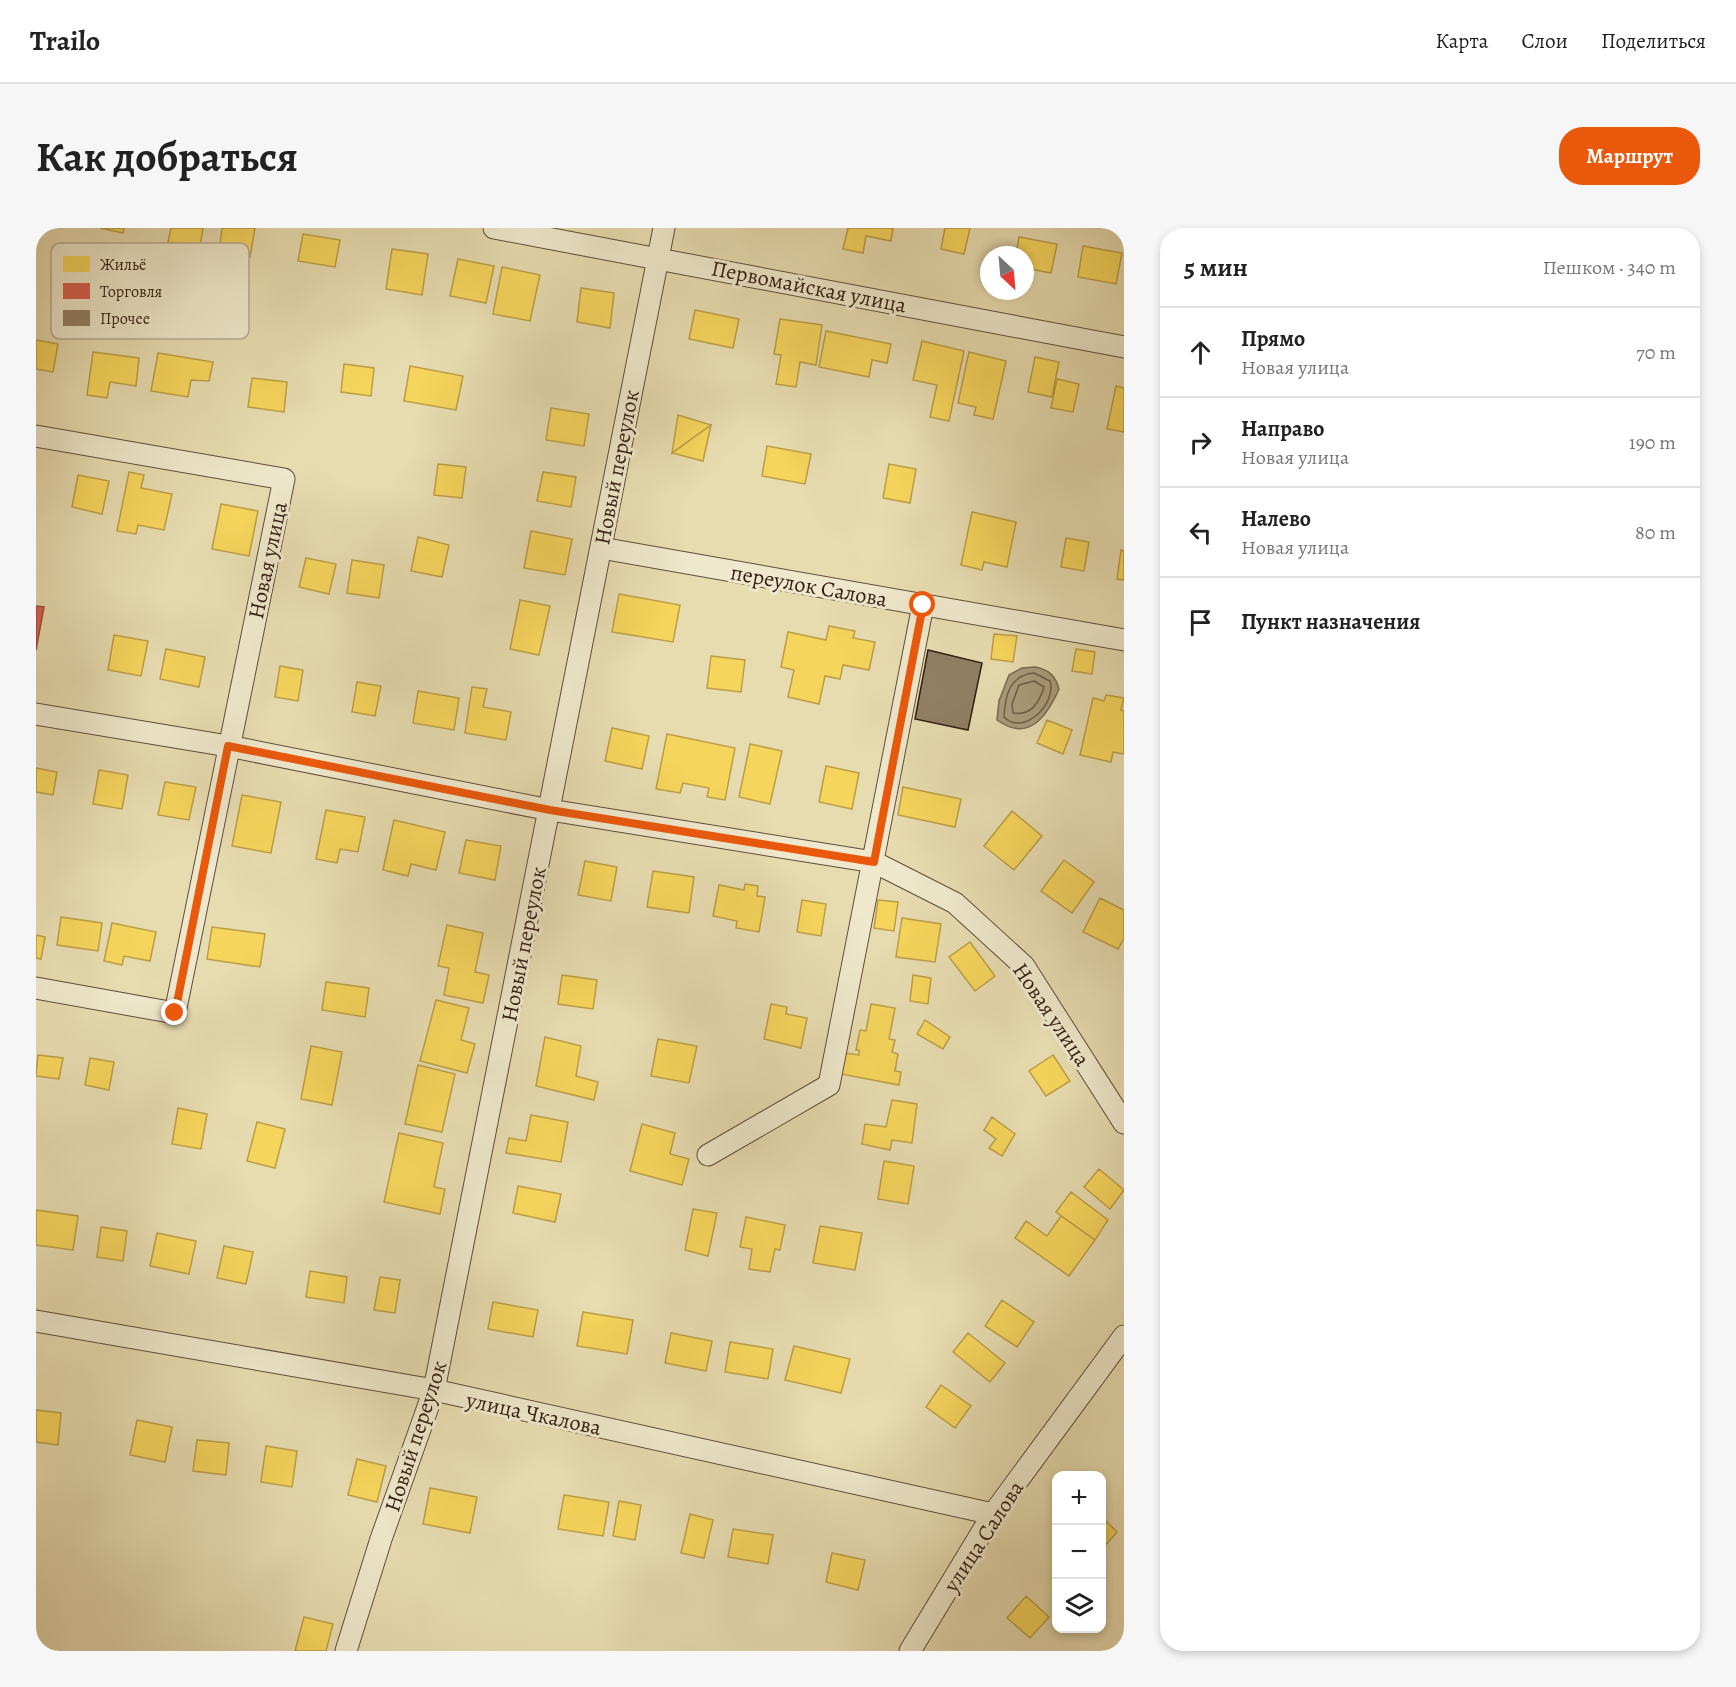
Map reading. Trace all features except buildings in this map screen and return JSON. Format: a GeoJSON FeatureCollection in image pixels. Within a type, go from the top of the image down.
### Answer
{"type":"FeatureCollection","features":[{"type":"Feature","properties":{"kind":"street","name":"Первомайская улица"},"geometry":{"type":"LineString","coordinates":[[494,228],[656,256],[1124,347]]}},
{"type":"Feature","properties":{"kind":"street","name":"Новый переулок"},"geometry":{"type":"LineString","coordinates":[[346,1651],[381,1539],[434,1390],[550,810],[656,256],[664,228]]}},
{"type":"Feature","properties":{"kind":"street","name":"Новая улица"},"geometry":{"type":"LineString","coordinates":[[36,436],[284,479],[175,1013],[36,988]]}},
{"type":"Feature","properties":{"kind":"street","name":"переулок Салова"},"geometry":{"type":"LineString","coordinates":[[601,548],[1124,640]]}},
{"type":"Feature","properties":{"kind":"street"},"geometry":{"type":"LineString","coordinates":[[708,1155],[829,1085],[923,605]]}},
{"type":"Feature","properties":{"kind":"street","name":"Новая улица"},"geometry":{"type":"LineString","coordinates":[[36,714],[228,746],[550,810],[874,862],[956,903],[1024,966],[1124,1124]]}},
{"type":"Feature","properties":{"kind":"street","name":"улица Чкалова"},"geometry":{"type":"LineString","coordinates":[[36,1321],[434,1390],[993,1514]]}},
{"type":"Feature","properties":{"kind":"street","name":"улица Салова"},"geometry":{"type":"LineString","coordinates":[[910,1651],[993,1514],[1124,1336]]}},
{"type":"Feature","properties":{"kind":"water"},"geometry":{"type":"Polygon","coordinates":[[[1035,667],[1051,674],[1059,689],[1043,717],[1028,727],[1018,729],[997,720],[999,701],[1009,675],[1022,668],[1035,667]]]}},
{"type":"Feature","properties":{"kind":"route"},"geometry":{"type":"LineString","coordinates":[[175,1013],[228,746],[550,810],[874,862],[923,605]]}}]}
